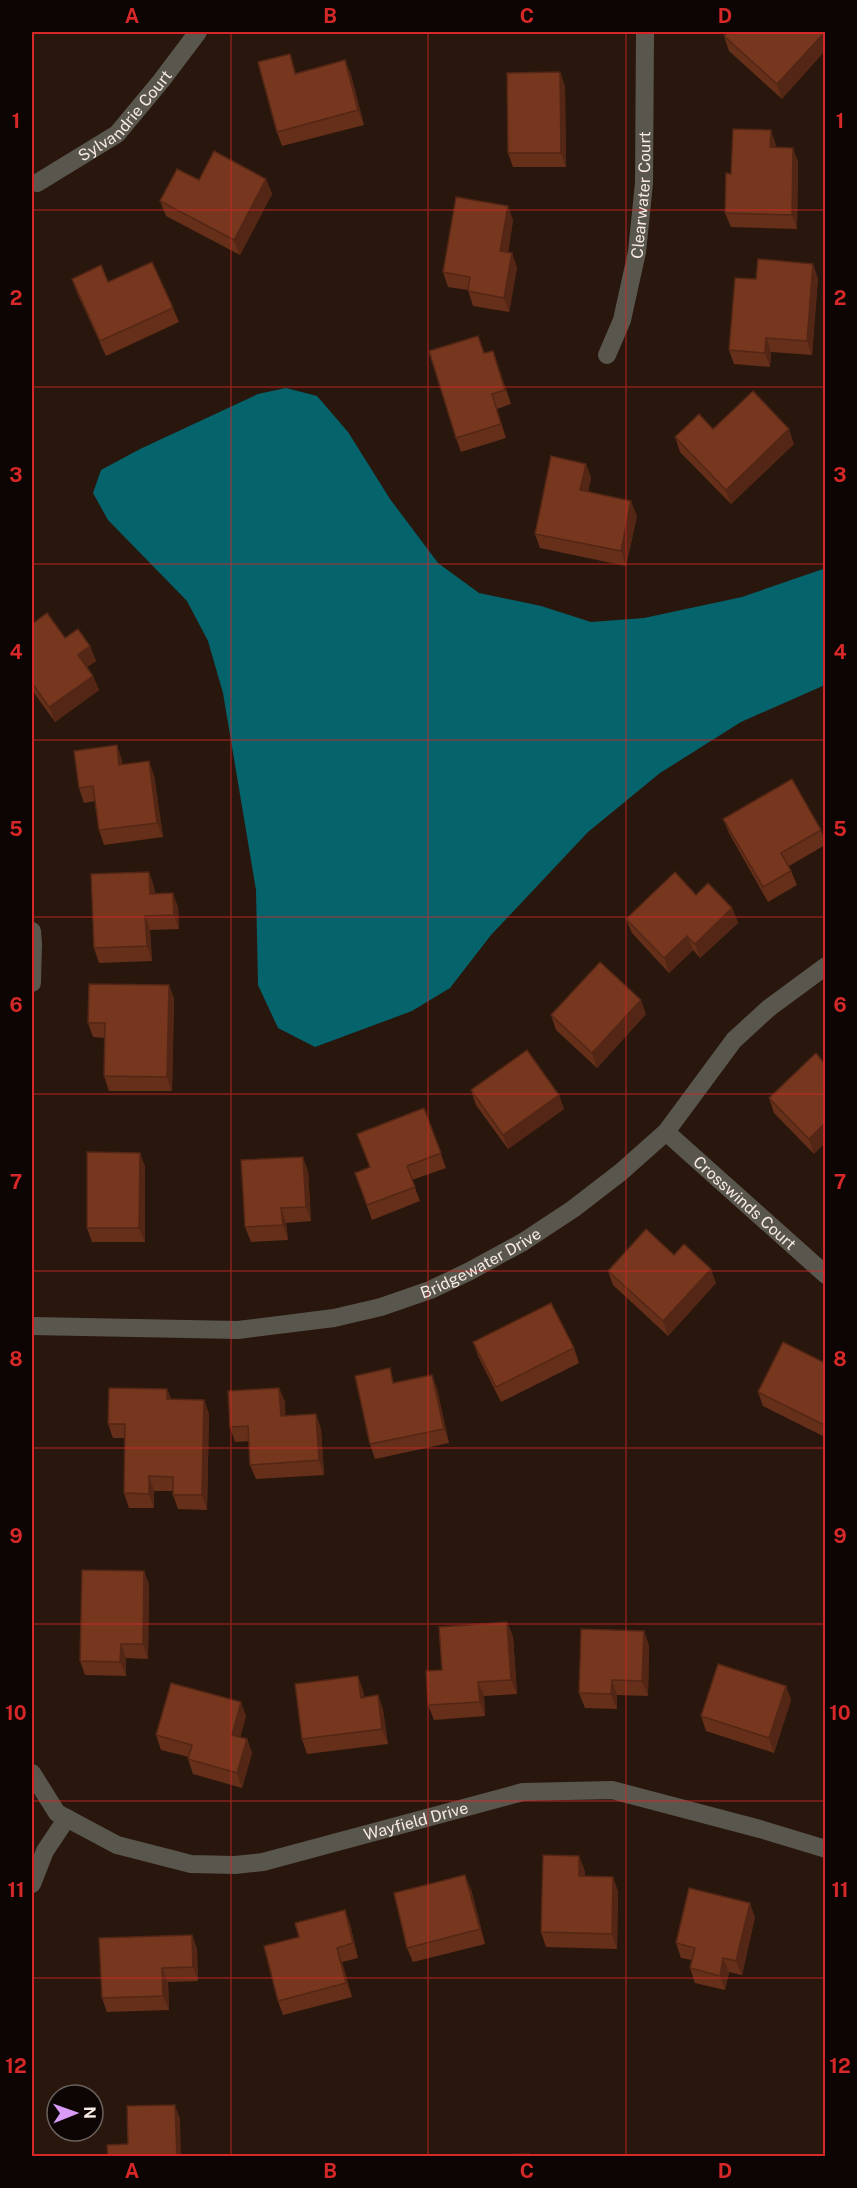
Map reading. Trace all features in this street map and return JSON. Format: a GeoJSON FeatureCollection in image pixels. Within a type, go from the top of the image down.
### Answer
{"type":"FeatureCollection","features":[{"type":"Feature","properties":{"kind":"street","name":"Sylvandrie Court"},"geometry":{"type":"LineString","coordinates":[[37,183],[117,134],[198,32]]}},
{"type":"Feature","properties":{"kind":"street","name":"Clearwater Court"},"geometry":{"type":"LineString","coordinates":[[607,355],[622,320],[637,252],[644,183],[645,32]]}},
{"type":"Feature","properties":{"kind":"street"},"geometry":{"type":"LineString","coordinates":[[32,931],[32,983]]}},
{"type":"Feature","properties":{"kind":"street","name":"Bridgewater Drive"},"geometry":{"type":"LineString","coordinates":[[32,1326],[238,1330],[334,1318],[381,1307],[430,1290],[523,1242],[621,1172],[666,1132],[734,1040],[769,1008],[825,966]]}},
{"type":"Feature","properties":{"kind":"street","name":"Crosswinds Court"},"geometry":{"type":"LineString","coordinates":[[666,1132],[825,1275]]}},
{"type":"Feature","properties":{"kind":"street","name":"Wayfield Drive"},"geometry":{"type":"LineString","coordinates":[[32,1773],[57,1813],[117,1845],[190,1864],[235,1865],[264,1862],[523,1792],[612,1790],[760,1829],[825,1849]]}},
{"type":"Feature","properties":{"kind":"street"},"geometry":{"type":"LineString","coordinates":[[32,1884],[45,1851],[67,1818]]}},
{"type":"Feature","properties":{"kind":"water"},"geometry":{"type":"Polygon","coordinates":[[[286,388],[317,396],[348,432],[390,499],[438,563],[479,593],[541,606],[591,622],[644,618],[742,597],[826,568],[825,685],[741,722],[660,773],[588,832],[491,935],[450,988],[412,1011],[315,1047],[278,1028],[258,985],[256,890],[223,693],[208,641],[187,601],[108,520],[93,493],[101,470],[140,449],[258,394],[286,388]]]}},
{"type":"Feature","properties":{"kind":"building"},"geometry":{"type":"Polygon","coordinates":[[[728,32],[825,32],[777,84],[724,36],[728,32]]]}},
{"type":"Feature","properties":{"kind":"building"},"geometry":{"type":"Polygon","coordinates":[[[290,54],[295,74],[345,60],[358,110],[277,132],[258,62],[290,54]]]}},
{"type":"Feature","properties":{"kind":"building"},"geometry":{"type":"Polygon","coordinates":[[[560,72],[561,153],[508,153],[507,73],[560,72]]]}},
{"type":"Feature","properties":{"kind":"building"},"geometry":{"type":"Polygon","coordinates":[[[733,129],[771,130],[770,147],[793,148],[792,215],[725,213],[726,173],[731,174],[733,129]]]}},
{"type":"Feature","properties":{"kind":"building"},"geometry":{"type":"Polygon","coordinates":[[[214,151],[266,179],[234,240],[160,201],[177,169],[199,180],[214,151]]]}},
{"type":"Feature","properties":{"kind":"building"},"geometry":{"type":"Polygon","coordinates":[[[456,197],[508,206],[500,251],[512,253],[504,298],[468,291],[470,277],[443,272],[456,197]]]}},
{"type":"Feature","properties":{"kind":"building"},"geometry":{"type":"Polygon","coordinates":[[[758,259],[813,264],[807,341],[766,338],[765,353],[729,350],[735,278],[756,279],[758,259]]]}},
{"type":"Feature","properties":{"kind":"building"},"geometry":{"type":"Polygon","coordinates":[[[152,262],[173,308],[100,341],[72,279],[101,265],[108,282],[152,262]]]}},
{"type":"Feature","properties":{"kind":"building"},"geometry":{"type":"Polygon","coordinates":[[[478,336],[484,353],[493,351],[505,390],[492,394],[501,424],[456,438],[429,351],[478,336]]]}},
{"type":"Feature","properties":{"kind":"building"},"geometry":{"type":"Polygon","coordinates":[[[753,391],[789,429],[726,490],[675,437],[699,414],[713,429],[753,391]]]}},
{"type":"Feature","properties":{"kind":"building"},"geometry":{"type":"Polygon","coordinates":[[[551,456],[586,464],[580,490],[631,501],[621,551],[535,534],[551,456]]]}},
{"type":"Feature","properties":{"kind":"building"},"geometry":{"type":"Polygon","coordinates":[[[47,613],[65,638],[78,629],[90,646],[78,655],[93,676],[49,707],[32,683],[32,624],[47,613]]]}},
{"type":"Feature","properties":{"kind":"building"},"geometry":{"type":"Polygon","coordinates":[[[117,745],[119,765],[149,761],[157,823],[99,830],[93,786],[79,788],[74,751],[117,745]]]}},
{"type":"Feature","properties":{"kind":"building"},"geometry":{"type":"Polygon","coordinates":[[[792,779],[821,830],[781,853],[791,871],[763,887],[723,819],[792,779]]]}},
{"type":"Feature","properties":{"kind":"building"},"geometry":{"type":"Polygon","coordinates":[[[149,872],[150,894],[173,893],[174,915],[145,916],[147,946],[94,948],[91,874],[149,872]]]}},
{"type":"Feature","properties":{"kind":"building"},"geometry":{"type":"Polygon","coordinates":[[[675,872],[696,895],[708,883],[732,908],[695,944],[687,936],[664,958],[626,919],[675,872]]]}},
{"type":"Feature","properties":{"kind":"building"},"geometry":{"type":"Polygon","coordinates":[[[600,962],[641,1000],[592,1053],[551,1015],[600,962]]]}},
{"type":"Feature","properties":{"kind":"building"},"geometry":{"type":"Polygon","coordinates":[[[89,984],[169,985],[167,1077],[104,1076],[105,1023],[88,1023],[89,984]]]}},
{"type":"Feature","properties":{"kind":"building"},"geometry":{"type":"Polygon","coordinates":[[[527,1050],[559,1095],[503,1135],[471,1090],[527,1050]]]}},
{"type":"Feature","properties":{"kind":"building"},"geometry":{"type":"Polygon","coordinates":[[[816,1053],[825,1064],[825,1123],[809,1139],[769,1098],[816,1053]]]}},
{"type":"Feature","properties":{"kind":"building"},"geometry":{"type":"Polygon","coordinates":[[[424,1108],[441,1153],[407,1166],[415,1187],[367,1205],[355,1173],[370,1167],[357,1134],[424,1108]]]}},
{"type":"Feature","properties":{"kind":"building"},"geometry":{"type":"Polygon","coordinates":[[[87,1152],[140,1153],[139,1228],[87,1228],[87,1152]]]}},
{"type":"Feature","properties":{"kind":"building"},"geometry":{"type":"Polygon","coordinates":[[[303,1157],[306,1207],[281,1208],[283,1225],[245,1227],[241,1160],[303,1157]]]}},
{"type":"Feature","properties":{"kind":"building"},"geometry":{"type":"Polygon","coordinates":[[[646,1229],[674,1255],[684,1244],[711,1269],[663,1321],[608,1271],[646,1229]]]}},
{"type":"Feature","properties":{"kind":"building"},"geometry":{"type":"Polygon","coordinates":[[[551,1303],[574,1348],[496,1387],[473,1342],[551,1303]]]}},
{"type":"Feature","properties":{"kind":"building"},"geometry":{"type":"Polygon","coordinates":[[[783,1342],[825,1363],[824,1425],[758,1392],[783,1342]]]}},
{"type":"Feature","properties":{"kind":"building"},"geometry":{"type":"Polygon","coordinates":[[[390,1368],[393,1383],[432,1375],[444,1429],[370,1444],[355,1376],[390,1368]]]}},
{"type":"Feature","properties":{"kind":"building"},"geometry":{"type":"Polygon","coordinates":[[[109,1388],[167,1389],[167,1399],[204,1400],[202,1495],[173,1495],[173,1477],[149,1476],[149,1494],[124,1493],[125,1424],[108,1424],[109,1388]]]}},
{"type":"Feature","properties":{"kind":"building"},"geometry":{"type":"Polygon","coordinates":[[[279,1388],[281,1416],[316,1414],[319,1460],[250,1465],[248,1426],[230,1427],[228,1391],[279,1388]]]}},
{"type":"Feature","properties":{"kind":"building"},"geometry":{"type":"Polygon","coordinates":[[[82,1570],[144,1571],[143,1644],[121,1644],[120,1662],[80,1661],[82,1570]]]}},
{"type":"Feature","properties":{"kind":"building"},"geometry":{"type":"Polygon","coordinates":[[[507,1622],[511,1680],[478,1682],[480,1702],[428,1705],[426,1671],[442,1670],[439,1627],[507,1622]]]}},
{"type":"Feature","properties":{"kind":"building"},"geometry":{"type":"Polygon","coordinates":[[[581,1629],[644,1631],[642,1681],[612,1680],[611,1694],[579,1693],[581,1629]]]}},
{"type":"Feature","properties":{"kind":"building"},"geometry":{"type":"Polygon","coordinates":[[[718,1664],[786,1686],[769,1738],[701,1716],[718,1664]]]}},
{"type":"Feature","properties":{"kind":"building"},"geometry":{"type":"Polygon","coordinates":[[[358,1676],[361,1698],[378,1695],[382,1729],[302,1739],[295,1684],[358,1676]]]}},
{"type":"Feature","properties":{"kind":"building"},"geometry":{"type":"Polygon","coordinates":[[[171,1683],[241,1702],[232,1735],[247,1739],[237,1773],[188,1759],[192,1745],[156,1735],[171,1683]]]}},
{"type":"Feature","properties":{"kind":"building"},"geometry":{"type":"Polygon","coordinates":[[[543,1855],[579,1856],[579,1876],[613,1877],[612,1934],[541,1932],[543,1855]]]}},
{"type":"Feature","properties":{"kind":"building"},"geometry":{"type":"Polygon","coordinates":[[[465,1875],[480,1929],[407,1948],[394,1893],[465,1875]]]}},
{"type":"Feature","properties":{"kind":"building"},"geometry":{"type":"Polygon","coordinates":[[[689,1888],[750,1903],[736,1961],[723,1958],[720,1976],[690,1968],[695,1948],[676,1943],[689,1888]]]}},
{"type":"Feature","properties":{"kind":"building"},"geometry":{"type":"Polygon","coordinates":[[[345,1910],[353,1943],[337,1948],[346,1983],[278,2001],[264,1946],[299,1937],[295,1923],[345,1910]]]}},
{"type":"Feature","properties":{"kind":"building"},"geometry":{"type":"Polygon","coordinates":[[[192,1935],[193,1967],[162,1968],[163,1996],[102,1998],[99,1938],[192,1935]]]}},
{"type":"Feature","properties":{"kind":"building"},"geometry":{"type":"Polygon","coordinates":[[[175,2105],[177,2157],[108,2157],[107,2145],[128,2144],[127,2106],[175,2105]]]}},
{"type":"Feature","properties":{"kind":"building"},"geometry":{"type":"Polygon","coordinates":[[[529,2154],[529,2157],[457,2157],[529,2154]]]}}]}
